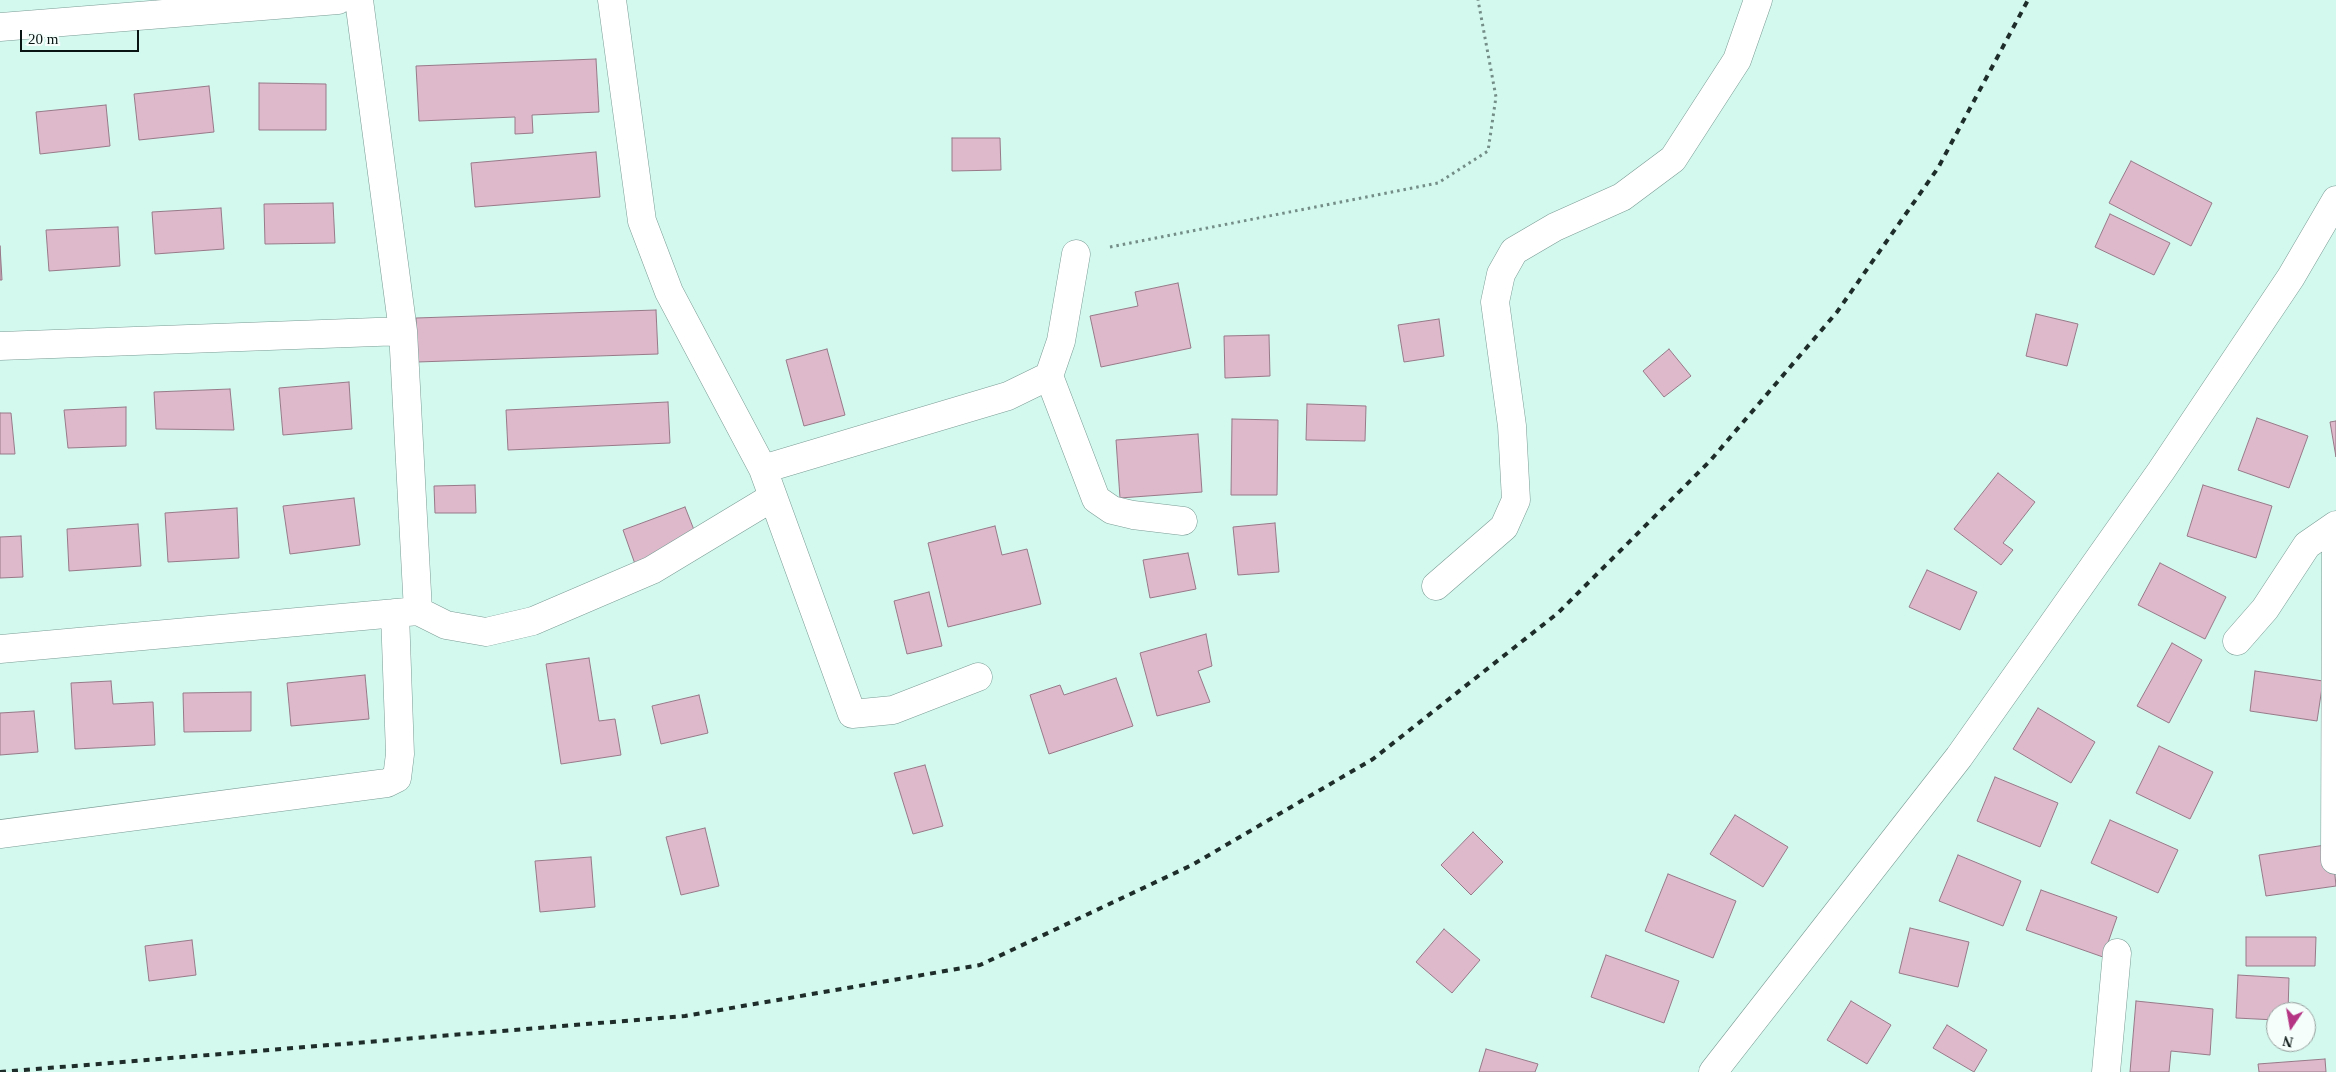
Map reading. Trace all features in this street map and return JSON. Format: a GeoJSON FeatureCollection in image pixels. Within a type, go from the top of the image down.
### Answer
{"type":"FeatureCollection","features":[{"type":"Feature","properties":{"kind":"street"},"geometry":{"type":"LineString","coordinates":[[0,27],[338,0]]}},
{"type":"Feature","properties":{"kind":"street"},"geometry":{"type":"LineString","coordinates":[[0,834],[387,783],[396,778],[400,754],[407,612],[403,330],[359,0]]}},
{"type":"Feature","properties":{"kind":"street"},"geometry":{"type":"LineString","coordinates":[[612,0],[642,221],[669,292],[762,469],[852,714],[893,710],[978,677]]}},
{"type":"Feature","properties":{"kind":"street"},"geometry":{"type":"LineString","coordinates":[[1436,586],[1504,527],[1516,500],[1512,426],[1495,302],[1501,274],[1514,251],[1554,227],[1622,197],[1673,158],[1737,60],[1758,0]]}},
{"type":"Feature","properties":{"kind":"street"},"geometry":{"type":"LineString","coordinates":[[1713,1072],[1959,757],[2161,471],[2291,276],[2336,200]]}},
{"type":"Feature","properties":{"kind":"street"},"geometry":{"type":"LineString","coordinates":[[1076,254],[1061,341],[1050,376],[1096,499],[1112,510],[1119,512],[1183,520]]}},
{"type":"Feature","properties":{"kind":"street"},"geometry":{"type":"LineString","coordinates":[[0,346],[403,330]]}},
{"type":"Feature","properties":{"kind":"street"},"geometry":{"type":"LineString","coordinates":[[762,469],[1008,396],[1050,376]]}},
{"type":"Feature","properties":{"kind":"street"},"geometry":{"type":"LineString","coordinates":[[0,649],[407,612],[446,626],[486,632],[533,621],[652,570],[773,497]]}},
{"type":"Feature","properties":{"kind":"street"},"geometry":{"type":"LineString","coordinates":[[2237,641],[2265,609],[2307,545],[2336,525]]}},
{"type":"Feature","properties":{"kind":"street"},"geometry":{"type":"LineString","coordinates":[[2335,860],[2336,545]]}},
{"type":"Feature","properties":{"kind":"street"},"geometry":{"type":"LineString","coordinates":[[2106,1072],[2117,953]]}},
{"type":"Feature","properties":{"kind":"path"},"geometry":{"type":"LineString","coordinates":[[1076,254],[1438,183],[1488,151],[1496,97],[1478,0]]}},
{"type":"Feature","properties":{"kind":"building"},"geometry":{"type":"Polygon","coordinates":[[[596,59],[599,112],[532,115],[533,133],[515,134],[515,117],[419,121],[416,66],[596,59]]]}},
{"type":"Feature","properties":{"kind":"building"},"geometry":{"type":"Polygon","coordinates":[[[259,83],[326,84],[326,130],[259,130],[259,83]]]}},
{"type":"Feature","properties":{"kind":"building"},"geometry":{"type":"Polygon","coordinates":[[[209,86],[214,132],[139,140],[134,94],[209,86]]]}},
{"type":"Feature","properties":{"kind":"building"},"geometry":{"type":"Polygon","coordinates":[[[106,105],[110,146],[40,154],[36,112],[106,105]]]}},
{"type":"Feature","properties":{"kind":"building"},"geometry":{"type":"Polygon","coordinates":[[[952,138],[1000,138],[1001,170],[952,171],[952,138]]]}},
{"type":"Feature","properties":{"kind":"building"},"geometry":{"type":"Polygon","coordinates":[[[596,152],[600,197],[475,207],[471,163],[596,152]]]}},
{"type":"Feature","properties":{"kind":"building"},"geometry":{"type":"Polygon","coordinates":[[[2131,161],[2212,203],[2191,246],[2109,203],[2131,161]]]}},
{"type":"Feature","properties":{"kind":"building"},"geometry":{"type":"Polygon","coordinates":[[[333,203],[335,243],[265,244],[264,204],[333,203]]]}},
{"type":"Feature","properties":{"kind":"building"},"geometry":{"type":"Polygon","coordinates":[[[221,208],[224,249],[155,254],[152,212],[221,208]]]}},
{"type":"Feature","properties":{"kind":"building"},"geometry":{"type":"Polygon","coordinates":[[[2110,214],[2170,243],[2154,275],[2095,247],[2110,214]]]}},
{"type":"Feature","properties":{"kind":"building"},"geometry":{"type":"Polygon","coordinates":[[[118,227],[120,266],[49,271],[46,230],[118,227]]]}},
{"type":"Feature","properties":{"kind":"building"},"geometry":{"type":"Polygon","coordinates":[[[0,246],[2,280],[0,280],[0,246]]]}},
{"type":"Feature","properties":{"kind":"building"},"geometry":{"type":"Polygon","coordinates":[[[1178,283],[1191,348],[1101,367],[1090,316],[1138,306],[1135,292],[1178,283]]]}},
{"type":"Feature","properties":{"kind":"building"},"geometry":{"type":"Polygon","coordinates":[[[656,310],[658,354],[417,362],[416,318],[656,310]]]}},
{"type":"Feature","properties":{"kind":"building"},"geometry":{"type":"Polygon","coordinates":[[[2036,314],[2078,324],[2067,366],[2026,356],[2036,314]]]}},
{"type":"Feature","properties":{"kind":"building"},"geometry":{"type":"Polygon","coordinates":[[[1439,319],[1444,356],[1404,362],[1398,325],[1439,319]]]}},
{"type":"Feature","properties":{"kind":"building"},"geometry":{"type":"Polygon","coordinates":[[[1269,335],[1270,376],[1225,378],[1224,336],[1269,335]]]}},
{"type":"Feature","properties":{"kind":"building"},"geometry":{"type":"Polygon","coordinates":[[[827,349],[845,415],[804,426],[786,360],[827,349]]]}},
{"type":"Feature","properties":{"kind":"building"},"geometry":{"type":"Polygon","coordinates":[[[1669,349],[1691,376],[1664,397],[1643,371],[1669,349]]]}},
{"type":"Feature","properties":{"kind":"building"},"geometry":{"type":"Polygon","coordinates":[[[349,382],[352,429],[283,435],[279,388],[349,382]]]}},
{"type":"Feature","properties":{"kind":"building"},"geometry":{"type":"Polygon","coordinates":[[[230,389],[234,430],[156,429],[154,392],[230,389]]]}},
{"type":"Feature","properties":{"kind":"building"},"geometry":{"type":"Polygon","coordinates":[[[668,402],[670,443],[508,450],[506,410],[668,402]]]}},
{"type":"Feature","properties":{"kind":"building"},"geometry":{"type":"Polygon","coordinates":[[[1307,404],[1366,406],[1365,441],[1306,440],[1307,404]]]}},
{"type":"Feature","properties":{"kind":"building"},"geometry":{"type":"Polygon","coordinates":[[[126,407],[126,446],[68,448],[64,410],[126,407]]]}},
{"type":"Feature","properties":{"kind":"building"},"geometry":{"type":"Polygon","coordinates":[[[0,413],[11,413],[15,454],[0,454],[0,413]]]}},
{"type":"Feature","properties":{"kind":"building"},"geometry":{"type":"Polygon","coordinates":[[[2257,418],[2308,436],[2289,488],[2238,470],[2257,418]]]}},
{"type":"Feature","properties":{"kind":"building"},"geometry":{"type":"Polygon","coordinates":[[[1232,419],[1278,420],[1277,495],[1231,495],[1232,419]]]}},
{"type":"Feature","properties":{"kind":"building"},"geometry":{"type":"Polygon","coordinates":[[[2336,421],[2336,457],[2330,422],[2336,421]]]}},
{"type":"Feature","properties":{"kind":"building"},"geometry":{"type":"Polygon","coordinates":[[[1198,434],[1202,492],[1120,498],[1116,440],[1198,434]]]}},
{"type":"Feature","properties":{"kind":"building"},"geometry":{"type":"Polygon","coordinates":[[[1998,473],[2035,502],[2003,543],[2013,550],[2001,565],[1954,529],[1998,473]]]}},
{"type":"Feature","properties":{"kind":"building"},"geometry":{"type":"Polygon","coordinates":[[[475,485],[476,513],[435,513],[434,486],[475,485]]]}},
{"type":"Feature","properties":{"kind":"building"},"geometry":{"type":"Polygon","coordinates":[[[2203,485],[2272,506],[2256,558],[2187,536],[2203,485]]]}},
{"type":"Feature","properties":{"kind":"building"},"geometry":{"type":"Polygon","coordinates":[[[354,498],[360,545],[290,554],[283,506],[354,498]]]}},
{"type":"Feature","properties":{"kind":"building"},"geometry":{"type":"Polygon","coordinates":[[[685,507],[698,540],[635,564],[623,530],[685,507]]]}},
{"type":"Feature","properties":{"kind":"building"},"geometry":{"type":"Polygon","coordinates":[[[237,508],[239,558],[168,562],[165,513],[237,508]]]}},
{"type":"Feature","properties":{"kind":"building"},"geometry":{"type":"Polygon","coordinates":[[[1275,523],[1279,572],[1238,575],[1233,527],[1275,523]]]}},
{"type":"Feature","properties":{"kind":"building"},"geometry":{"type":"Polygon","coordinates":[[[138,524],[141,566],[69,571],[67,529],[138,524]]]}},
{"type":"Feature","properties":{"kind":"building"},"geometry":{"type":"Polygon","coordinates":[[[995,526],[1002,555],[1027,549],[1041,604],[948,627],[928,543],[995,526]]]}},
{"type":"Feature","properties":{"kind":"building"},"geometry":{"type":"Polygon","coordinates":[[[21,536],[23,577],[0,578],[0,537],[21,536]]]}},
{"type":"Feature","properties":{"kind":"building"},"geometry":{"type":"Polygon","coordinates":[[[1188,553],[1196,589],[1150,598],[1143,560],[1188,553]]]}},
{"type":"Feature","properties":{"kind":"building"},"geometry":{"type":"Polygon","coordinates":[[[2160,563],[2226,597],[2205,639],[2138,605],[2160,563]]]}},
{"type":"Feature","properties":{"kind":"building"},"geometry":{"type":"Polygon","coordinates":[[[1927,570],[1977,592],[1960,630],[1909,607],[1927,570]]]}},
{"type":"Feature","properties":{"kind":"building"},"geometry":{"type":"Polygon","coordinates":[[[929,592],[942,646],[907,654],[894,601],[929,592]]]}},
{"type":"Feature","properties":{"kind":"building"},"geometry":{"type":"Polygon","coordinates":[[[1206,634],[1212,666],[1198,671],[1210,702],[1157,716],[1140,653],[1206,634]]]}},
{"type":"Feature","properties":{"kind":"building"},"geometry":{"type":"Polygon","coordinates":[[[2172,643],[2202,660],[2169,723],[2137,706],[2172,643]]]}},
{"type":"Feature","properties":{"kind":"building"},"geometry":{"type":"Polygon","coordinates":[[[589,658],[599,721],[615,719],[621,755],[561,764],[546,664],[589,658]]]}},
{"type":"Feature","properties":{"kind":"building"},"geometry":{"type":"Polygon","coordinates":[[[2255,671],[2323,681],[2317,721],[2250,711],[2255,671]]]}},
{"type":"Feature","properties":{"kind":"building"},"geometry":{"type":"Polygon","coordinates":[[[365,675],[369,719],[291,726],[287,683],[365,675]]]}},
{"type":"Feature","properties":{"kind":"building"},"geometry":{"type":"Polygon","coordinates":[[[1116,678],[1133,726],[1049,754],[1030,695],[1060,685],[1064,695],[1116,678]]]}},
{"type":"Feature","properties":{"kind":"building"},"geometry":{"type":"Polygon","coordinates":[[[111,681],[113,704],[153,702],[155,745],[75,749],[71,683],[111,681]]]}},
{"type":"Feature","properties":{"kind":"building"},"geometry":{"type":"Polygon","coordinates":[[[251,692],[251,731],[184,732],[183,693],[251,692]]]}},
{"type":"Feature","properties":{"kind":"building"},"geometry":{"type":"Polygon","coordinates":[[[699,695],[708,733],[661,744],[652,706],[699,695]]]}},
{"type":"Feature","properties":{"kind":"building"},"geometry":{"type":"Polygon","coordinates":[[[2038,708],[2095,742],[2071,783],[2013,749],[2038,708]]]}},
{"type":"Feature","properties":{"kind":"building"},"geometry":{"type":"Polygon","coordinates":[[[34,711],[38,752],[0,755],[0,713],[34,711]]]}},
{"type":"Feature","properties":{"kind":"building"},"geometry":{"type":"Polygon","coordinates":[[[2159,746],[2213,772],[2190,819],[2136,793],[2159,746]]]}},
{"type":"Feature","properties":{"kind":"building"},"geometry":{"type":"Polygon","coordinates":[[[925,765],[943,826],[913,834],[894,773],[925,765]]]}},
{"type":"Feature","properties":{"kind":"building"},"geometry":{"type":"Polygon","coordinates":[[[1995,777],[2058,803],[2040,847],[1977,821],[1995,777]]]}},
{"type":"Feature","properties":{"kind":"building"},"geometry":{"type":"Polygon","coordinates":[[[1735,815],[1788,847],[1763,887],[1710,854],[1735,815]]]}},
{"type":"Feature","properties":{"kind":"building"},"geometry":{"type":"Polygon","coordinates":[[[2110,820],[2178,850],[2158,893],[2091,863],[2110,820]]]}},
{"type":"Feature","properties":{"kind":"building"},"geometry":{"type":"Polygon","coordinates":[[[705,828],[719,886],[681,895],[666,837],[705,828]]]}},
{"type":"Feature","properties":{"kind":"building"},"geometry":{"type":"Polygon","coordinates":[[[1473,832],[1503,862],[1471,895],[1441,865],[1473,832]]]}},
{"type":"Feature","properties":{"kind":"building"},"geometry":{"type":"Polygon","coordinates":[[[2332,844],[2336,886],[2266,896],[2259,855],[2332,844]]]}},
{"type":"Feature","properties":{"kind":"building"},"geometry":{"type":"Polygon","coordinates":[[[1958,855],[2021,881],[2003,926],[1939,901],[1958,855]]]}},
{"type":"Feature","properties":{"kind":"building"},"geometry":{"type":"Polygon","coordinates":[[[591,857],[595,907],[540,912],[535,861],[591,857]]]}},
{"type":"Feature","properties":{"kind":"building"},"geometry":{"type":"Polygon","coordinates":[[[1668,874],[1736,901],[1713,958],[1645,931],[1668,874]]]}},
{"type":"Feature","properties":{"kind":"building"},"geometry":{"type":"Polygon","coordinates":[[[2041,890],[2117,917],[2103,957],[2026,930],[2041,890]]]}},
{"type":"Feature","properties":{"kind":"building"},"geometry":{"type":"Polygon","coordinates":[[[1910,928],[1969,942],[1958,987],[1899,973],[1910,928]]]}},
{"type":"Feature","properties":{"kind":"building"},"geometry":{"type":"Polygon","coordinates":[[[1444,929],[1480,960],[1452,993],[1416,962],[1444,929]]]}},
{"type":"Feature","properties":{"kind":"building"},"geometry":{"type":"Polygon","coordinates":[[[2246,937],[2316,937],[2315,966],[2246,966],[2246,937]]]}},
{"type":"Feature","properties":{"kind":"building"},"geometry":{"type":"Polygon","coordinates":[[[192,940],[196,975],[149,981],[145,946],[192,940]]]}},
{"type":"Feature","properties":{"kind":"building"},"geometry":{"type":"Polygon","coordinates":[[[1606,955],[1679,981],[1664,1023],[1591,997],[1606,955]]]}},
{"type":"Feature","properties":{"kind":"building"},"geometry":{"type":"Polygon","coordinates":[[[2238,975],[2289,978],[2288,1002],[2266,1002],[2266,1020],[2236,1018],[2238,975]]]}},
{"type":"Feature","properties":{"kind":"building"},"geometry":{"type":"Polygon","coordinates":[[[1851,1001],[1891,1025],[1867,1064],[1827,1040],[1851,1001]]]}},
{"type":"Feature","properties":{"kind":"building"},"geometry":{"type":"Polygon","coordinates":[[[2136,1001],[2213,1009],[2210,1055],[2171,1051],[2169,1072],[2130,1072],[2136,1001]]]}},
{"type":"Feature","properties":{"kind":"building"},"geometry":{"type":"Polygon","coordinates":[[[1947,1025],[1987,1050],[1974,1072],[1933,1048],[1947,1025]]]}},
{"type":"Feature","properties":{"kind":"building"},"geometry":{"type":"Polygon","coordinates":[[[1486,1049],[1538,1064],[1535,1072],[1479,1072],[1486,1049]]]}},
{"type":"Feature","properties":{"kind":"building"},"geometry":{"type":"Polygon","coordinates":[[[2325,1059],[2326,1072],[2259,1072],[2258,1064],[2325,1059]]]}},
{"type":"Feature","properties":{"kind":"railway"},"geometry":{"type":"LineString","coordinates":[[0,1072],[685,1016],[980,965],[1192,865],[1373,759],[1558,613],[1710,461],[1837,312],[1938,168],[2028,0]]}}]}
